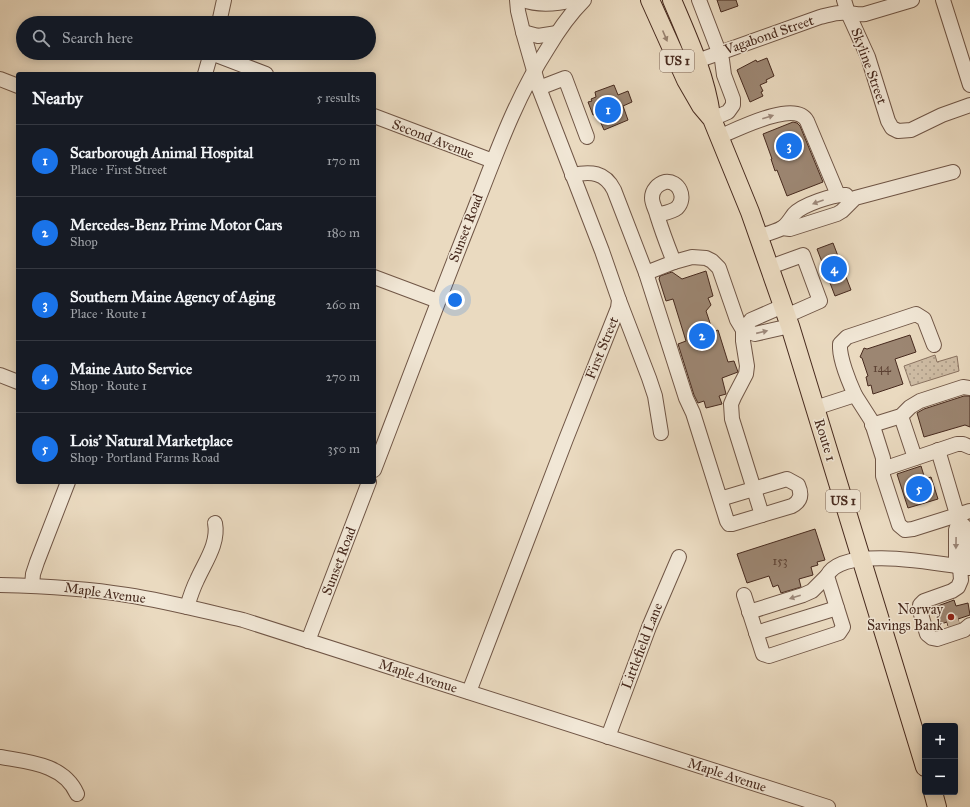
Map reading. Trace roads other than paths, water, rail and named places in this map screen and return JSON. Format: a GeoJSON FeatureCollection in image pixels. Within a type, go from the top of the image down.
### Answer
{"type":"FeatureCollection","features":[{"type":"Feature","properties":{"kind":"main road","name":"Route 1"},"geometry":{"type":"LineString","coordinates":[[650,0],[686,80],[701,106],[711,118]]}},
{"type":"Feature","properties":{"kind":"main road","name":"Route 1"},"geometry":{"type":"LineString","coordinates":[[672,0],[697,61],[707,93],[711,118],[770,267],[815,408],[923,759]]}},
{"type":"Feature","properties":{"kind":"main road"},"geometry":{"type":"LineString","coordinates":[[934,795],[937,807]]}},
{"type":"Feature","properties":{"kind":"street"},"geometry":{"type":"LineString","coordinates":[[221,16],[224,0]]}},
{"type":"Feature","properties":{"kind":"street","name":"First Street"},"geometry":{"type":"LineString","coordinates":[[469,692],[563,446],[618,308],[619,300],[602,251],[539,88],[518,12],[517,0]]}},
{"type":"Feature","properties":{"kind":"street"},"geometry":{"type":"LineString","coordinates":[[523,0],[540,4],[574,0]]}},
{"type":"Feature","properties":{"kind":"street","name":"Sunset Road"},"geometry":{"type":"LineString","coordinates":[[376,465],[438,301],[518,101],[557,33],[577,6],[584,0]]}},
{"type":"Feature","properties":{"kind":"street"},"geometry":{"type":"LineString","coordinates":[[699,0],[724,67],[724,75],[742,118],[743,127]]}},
{"type":"Feature","properties":{"kind":"street","name":"Vagabond Street"},"geometry":{"type":"LineString","coordinates":[[697,61],[838,13],[846,6],[859,15],[912,0]]}},
{"type":"Feature","properties":{"kind":"street"},"geometry":{"type":"LineString","coordinates":[[943,0],[966,61],[970,86]]}},
{"type":"Feature","properties":{"kind":"street","name":"Skyline Street"},"geometry":{"type":"LineString","coordinates":[[846,6],[868,57],[888,121],[894,130],[911,130],[942,114],[970,105]]}},
{"type":"Feature","properties":{"kind":"street"},"geometry":{"type":"LineString","coordinates":[[523,32],[538,36],[557,33]]}},
{"type":"Feature","properties":{"kind":"street"},"geometry":{"type":"LineString","coordinates":[[206,72],[209,60]]}},
{"type":"Feature","properties":{"kind":"street"},"geometry":{"type":"LineString","coordinates":[[229,60],[261,72]]}},
{"type":"Feature","properties":{"kind":"street"},"geometry":{"type":"LineString","coordinates":[[539,88],[565,78],[587,137]]}},
{"type":"Feature","properties":{"kind":"street"},"geometry":{"type":"LineString","coordinates":[[0,79],[16,85]]}},
{"type":"Feature","properties":{"kind":"street"},"geometry":{"type":"LineString","coordinates":[[711,118],[728,112],[731,109],[733,105],[730,89]]}},
{"type":"Feature","properties":{"kind":"street"},"geometry":{"type":"LineString","coordinates":[[707,93],[730,89]]}},
{"type":"Feature","properties":{"kind":"street"},"geometry":{"type":"LineString","coordinates":[[719,137],[763,119],[787,112],[799,114],[805,117],[838,195]]}},
{"type":"Feature","properties":{"kind":"street","name":"Second Avenue"},"geometry":{"type":"LineString","coordinates":[[376,117],[493,161]]}},
{"type":"Feature","properties":{"kind":"street"},"geometry":{"type":"LineString","coordinates":[[782,228],[790,229],[837,214],[855,198],[953,172]]}},
{"type":"Feature","properties":{"kind":"street"},"geometry":{"type":"LineString","coordinates":[[572,175],[588,173],[602,175],[611,184],[646,273],[686,398],[727,521],[729,524],[792,506],[796,504],[800,498],[800,490],[798,485],[787,479],[720,499]]}},
{"type":"Feature","properties":{"kind":"street"},"geometry":{"type":"LineString","coordinates":[[759,236],[782,228],[794,214],[803,207],[838,195],[846,195],[855,198]]}},
{"type":"Feature","properties":{"kind":"street"},"geometry":{"type":"LineString","coordinates":[[657,215],[674,262]]}},
{"type":"Feature","properties":{"kind":"street"},"geometry":{"type":"LineString","coordinates":[[743,330],[755,334],[786,316],[820,301],[803,255],[770,267]]}},
{"type":"Feature","properties":{"kind":"street"},"geometry":{"type":"LineString","coordinates":[[646,273],[692,257],[706,258],[716,264],[719,268],[737,320],[743,330],[743,342],[746,354],[746,374],[734,397],[731,412],[732,419],[762,515]]}},
{"type":"Feature","properties":{"kind":"street"},"geometry":{"type":"LineString","coordinates":[[376,278],[438,301]]}},
{"type":"Feature","properties":{"kind":"street"},"geometry":{"type":"LineString","coordinates":[[619,300],[655,396],[661,433]]}},
{"type":"Feature","properties":{"kind":"street"},"geometry":{"type":"LineString","coordinates":[[934,345],[924,319],[916,314],[847,337],[840,344],[840,352],[855,395],[871,420],[883,458],[883,469],[886,483],[899,525],[905,530],[913,529],[962,516]]}},
{"type":"Feature","properties":{"kind":"street"},"geometry":{"type":"LineString","coordinates":[[743,330],[751,320],[786,316]]}},
{"type":"Feature","properties":{"kind":"street"},"geometry":{"type":"LineString","coordinates":[[0,375],[16,381]]}},
{"type":"Feature","properties":{"kind":"street"},"geometry":{"type":"LineString","coordinates":[[872,425],[901,416],[910,407],[920,401],[963,387],[970,388]]}},
{"type":"Feature","properties":{"kind":"street"},"geometry":{"type":"LineString","coordinates":[[815,408],[855,395]]}},
{"type":"Feature","properties":{"kind":"street"},"geometry":{"type":"LineString","coordinates":[[901,416],[915,458]]}},
{"type":"Feature","properties":{"kind":"street"},"geometry":{"type":"LineString","coordinates":[[883,469],[958,444],[964,444],[970,447]]}},
{"type":"Feature","properties":{"kind":"street"},"geometry":{"type":"LineString","coordinates":[[924,624],[927,630],[931,633],[940,632],[961,623],[964,630],[934,639],[927,634],[920,611],[924,601],[964,587],[961,580],[964,567],[956,530],[962,516],[938,450]]}},
{"type":"Feature","properties":{"kind":"street"},"geometry":{"type":"LineString","coordinates":[[32,586],[33,574],[37,562],[67,484]]}},
{"type":"Feature","properties":{"kind":"street","name":"Sunset Road"},"geometry":{"type":"LineString","coordinates":[[308,641],[368,484]]}},
{"type":"Feature","properties":{"kind":"street"},"geometry":{"type":"LineString","coordinates":[[187,607],[193,587],[215,540],[215,523]]}},
{"type":"Feature","properties":{"kind":"street","name":"Littlefield Lane"},"geometry":{"type":"LineString","coordinates":[[608,737],[649,627],[679,557]]}},
{"type":"Feature","properties":{"kind":"street"},"geometry":{"type":"LineString","coordinates":[[749,612],[812,591],[827,576],[829,571],[837,565],[861,558],[885,558],[964,567]]}},
{"type":"Feature","properties":{"kind":"street"},"geometry":{"type":"LineString","coordinates":[[744,595],[763,654],[768,656],[839,633],[843,627],[827,576]]}},
{"type":"Feature","properties":{"kind":"street","name":"Maple Avenue"},"geometry":{"type":"LineString","coordinates":[[0,585],[85,589],[127,595],[243,620],[828,807]]}},
{"type":"Feature","properties":{"kind":"street"},"geometry":{"type":"LineString","coordinates":[[756,633],[837,608]]}},
{"type":"Feature","properties":{"kind":"street"},"geometry":{"type":"LineString","coordinates":[[0,757],[34,763],[53,770],[68,781],[77,794]]}},
{"type":"Feature","properties":{"kind":"tunnel"},"geometry":{"type":"LineString","coordinates":[[948,625],[959,622]]}},
{"type":"Feature","properties":{"kind":"place","name":"Scarborough Animal Hospital"},"geometry":{"type":"Point","coordinates":[608,110]}},
{"type":"Feature","properties":{"kind":"place","name":"Southern Maine Agency of Aging"},"geometry":{"type":"Point","coordinates":[789,146]}},
{"type":"Feature","properties":{"kind":"place","name":"Maine Auto Service"},"geometry":{"type":"Point","coordinates":[834,269]}},
{"type":"Feature","properties":{"kind":"place","name":"Mercedes-Benz Prime Motor Cars"},"geometry":{"type":"Point","coordinates":[702,336]}},
{"type":"Feature","properties":{"kind":"place","name":"Lois' Natural Marketplace"},"geometry":{"type":"Point","coordinates":[919,489]}},
{"type":"Feature","properties":{"kind":"place","name":"Norway Savings Bank"},"geometry":{"type":"Point","coordinates":[951,617]}}]}
